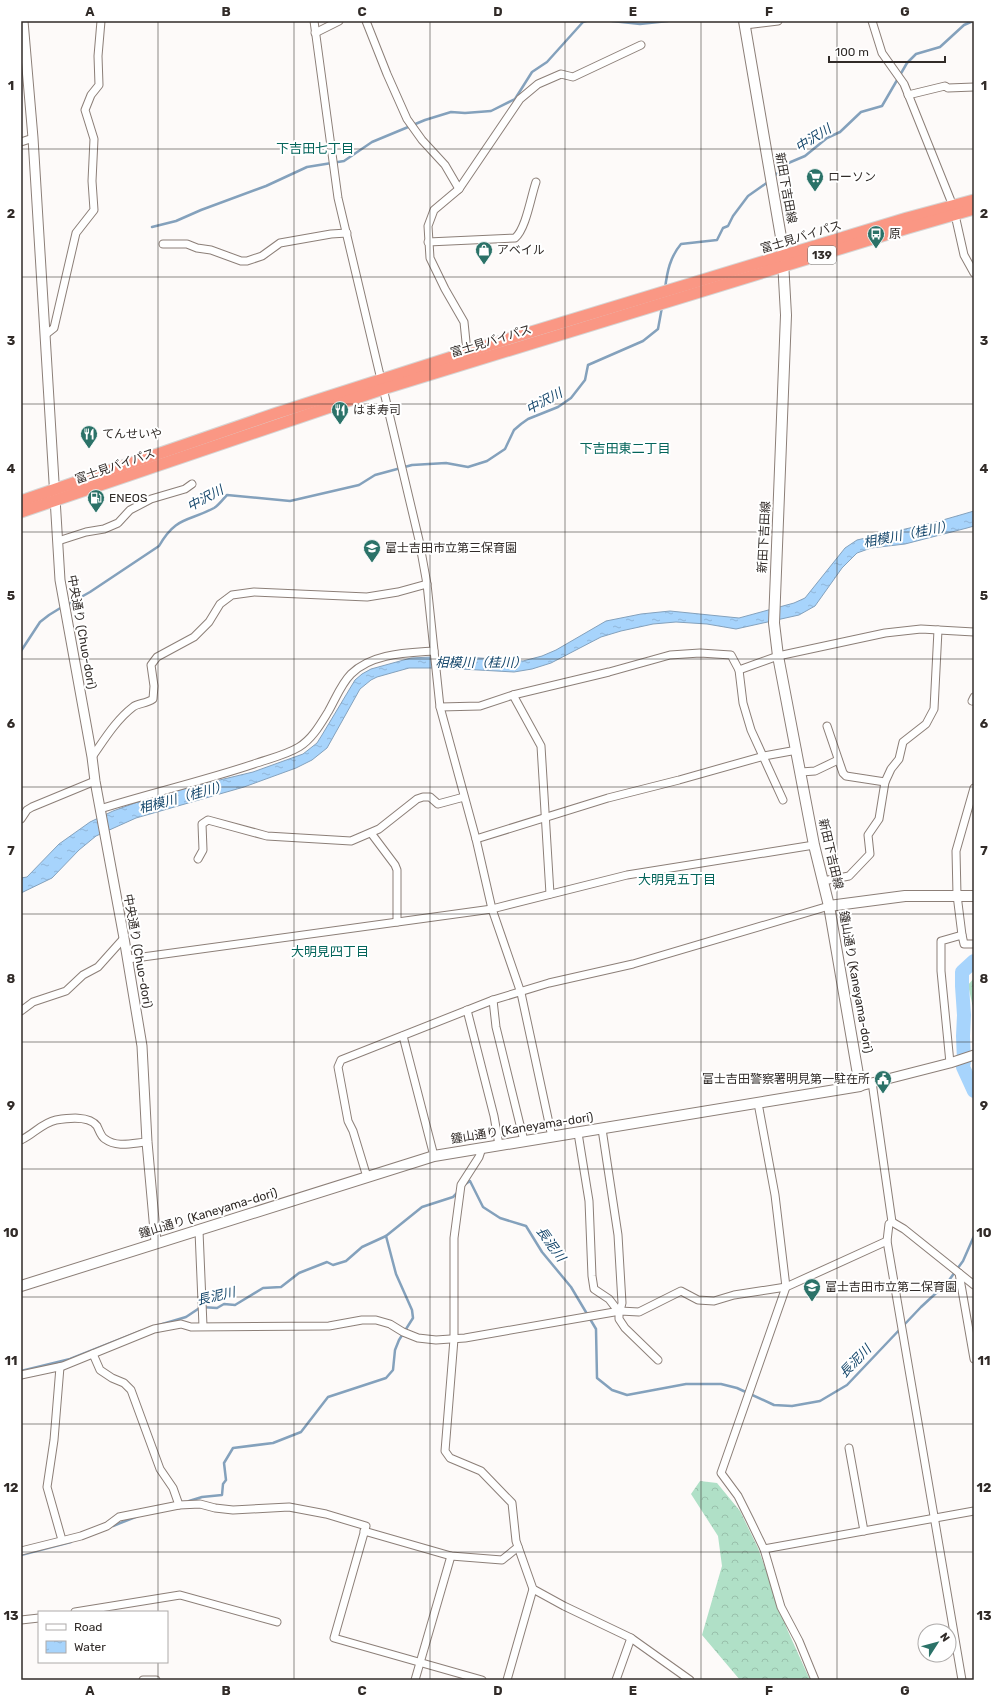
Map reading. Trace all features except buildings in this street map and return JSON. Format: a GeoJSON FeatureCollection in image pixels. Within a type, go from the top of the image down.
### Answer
{"type":"FeatureCollection","features":[{"type":"Feature","properties":{"kind":"highway","name":"富士見バイパス"},"geometry":{"type":"LineString","coordinates":[[382,384],[467,352],[674,289],[783,262],[908,228],[954,210],[974,200]]}},
{"type":"Feature","properties":{"kind":"highway","name":"富士見バイパス"},"geometry":{"type":"LineString","coordinates":[[954,210],[974,209]]}},
{"type":"Feature","properties":{"kind":"highway","name":"富士見バイパス"},"geometry":{"type":"LineString","coordinates":[[21,512],[55,495],[277,413],[670,301],[783,262]]}},
{"type":"Feature","properties":{"kind":"highway","name":"富士見バイパス"},"geometry":{"type":"LineString","coordinates":[[21,501],[55,495]]}},
{"type":"Feature","properties":{"kind":"main road","name":"新田下吉田線"},"geometry":{"type":"LineString","coordinates":[[744,23],[782,243],[786,315],[774,623],[778,656],[814,845],[829,906],[905,896],[974,896]]}},
{"type":"Feature","properties":{"kind":"main road","name":"鐘山通り (Kaneyama-dori)"},"geometry":{"type":"LineString","coordinates":[[21,1286],[156,1242],[199,1231],[434,1156],[860,1086],[829,906]]}},
{"type":"Feature","properties":{"kind":"street","name":"中央通り (Chuo-dori)"},"geometry":{"type":"LineString","coordinates":[[23,21],[33,138],[60,580],[128,959],[142,1046],[147,1142],[156,1242]]}},
{"type":"Feature","properties":{"kind":"street"},"geometry":{"type":"LineString","coordinates":[[45,335],[54,328],[76,232],[94,210],[92,181],[94,139],[85,110],[91,95],[99,85],[98,56],[101,21]]}},
{"type":"Feature","properties":{"kind":"street"},"geometry":{"type":"LineString","coordinates":[[314,21],[338,198],[419,540],[427,584],[440,707],[476,839],[492,909],[521,993],[552,1137]]}},
{"type":"Feature","properties":{"kind":"street"},"geometry":{"type":"LineString","coordinates":[[315,33],[339,21]]}},
{"type":"Feature","properties":{"kind":"street"},"geometry":{"type":"LineString","coordinates":[[366,21],[407,119],[422,140],[445,165],[459,189]]}},
{"type":"Feature","properties":{"kind":"street"},"geometry":{"type":"LineString","coordinates":[[744,23],[778,21]]}},
{"type":"Feature","properties":{"kind":"street"},"geometry":{"type":"LineString","coordinates":[[872,21],[882,54],[901,80],[908,95],[954,210],[964,255],[974,273]]}},
{"type":"Feature","properties":{"kind":"street"},"geometry":{"type":"LineString","coordinates":[[467,352],[464,322],[445,289],[430,258],[428,226],[434,210],[459,189],[520,99],[538,84],[560,74],[573,77],[641,45]]}},
{"type":"Feature","properties":{"kind":"street"},"geometry":{"type":"LineString","coordinates":[[908,95],[940,87],[974,87]]}},
{"type":"Feature","properties":{"kind":"street"},"geometry":{"type":"LineString","coordinates":[[21,142],[33,138]]}},
{"type":"Feature","properties":{"kind":"street"},"geometry":{"type":"LineString","coordinates":[[428,242],[515,238],[524,223],[536,182]]}},
{"type":"Feature","properties":{"kind":"street"},"geometry":{"type":"LineString","coordinates":[[163,244],[187,244],[197,248],[211,250],[241,261],[247,261],[262,256],[280,243],[331,234],[347,233]]}},
{"type":"Feature","properties":{"kind":"street"},"geometry":{"type":"LineString","coordinates":[[58,541],[86,532],[104,529],[118,523],[130,510],[145,502],[174,491],[185,489],[192,484]]}},
{"type":"Feature","properties":{"kind":"street"},"geometry":{"type":"LineString","coordinates":[[92,757],[122,717],[134,706],[147,703],[153,699],[154,686],[151,665],[153,661],[157,657],[194,637],[209,622],[220,604],[232,595],[254,592],[367,597],[398,592],[427,584]]}},
{"type":"Feature","properties":{"kind":"street"},"geometry":{"type":"LineString","coordinates":[[739,670],[778,656],[885,633],[921,629],[974,632]]}},
{"type":"Feature","properties":{"kind":"street"},"geometry":{"type":"LineString","coordinates":[[823,881],[850,876],[870,854],[868,835],[879,819],[885,782],[891,769],[899,759],[903,742],[926,724],[934,709],[938,630]]}},
{"type":"Feature","properties":{"kind":"street"},"geometry":{"type":"LineString","coordinates":[[101,811],[242,768],[292,751],[304,744],[315,732],[351,674],[366,663],[396,655],[434,651]]}},
{"type":"Feature","properties":{"kind":"street"},"geometry":{"type":"LineString","coordinates":[[440,707],[480,706],[513,695],[609,672],[670,654],[700,653],[731,655],[739,670],[743,703],[751,730],[783,800]]}},
{"type":"Feature","properties":{"kind":"street"},"geometry":{"type":"LineString","coordinates":[[513,695],[541,746],[550,894]]}},
{"type":"Feature","properties":{"kind":"street"},"geometry":{"type":"LineString","coordinates":[[827,726],[838,760],[843,773],[846,776],[885,782]]}},
{"type":"Feature","properties":{"kind":"street"},"geometry":{"type":"LineString","coordinates":[[476,839],[546,816],[764,756],[797,750]]}},
{"type":"Feature","properties":{"kind":"street"},"geometry":{"type":"LineString","coordinates":[[801,772],[815,771],[838,760]]}},
{"type":"Feature","properties":{"kind":"street"},"geometry":{"type":"LineString","coordinates":[[21,819],[32,807],[95,781]]}},
{"type":"Feature","properties":{"kind":"street"},"geometry":{"type":"LineString","coordinates":[[974,788],[956,851],[957,895],[962,935],[964,944],[974,944]]}},
{"type":"Feature","properties":{"kind":"street"},"geometry":{"type":"LineString","coordinates":[[198,859],[203,850],[202,824],[208,820],[268,836],[351,841],[379,829],[417,799],[430,797],[438,804],[464,797]]}},
{"type":"Feature","properties":{"kind":"street"},"geometry":{"type":"LineString","coordinates":[[371,833],[395,865],[397,870],[397,922]]}},
{"type":"Feature","properties":{"kind":"street"},"geometry":{"type":"LineString","coordinates":[[128,959],[492,909],[627,875],[814,845]]}},
{"type":"Feature","properties":{"kind":"street"},"geometry":{"type":"LineString","coordinates":[[367,1177],[353,1131],[348,1121],[338,1067],[341,1060],[493,1000],[521,993],[549,983],[632,964],[829,906]]}},
{"type":"Feature","properties":{"kind":"street"},"geometry":{"type":"LineString","coordinates":[[950,1063],[941,971],[941,941],[962,935]]}},
{"type":"Feature","properties":{"kind":"street"},"geometry":{"type":"LineString","coordinates":[[21,1011],[25,1010],[33,1002],[66,991],[83,975],[98,967],[124,938]]}},
{"type":"Feature","properties":{"kind":"street"},"geometry":{"type":"LineString","coordinates":[[493,1000],[496,1027],[524,1141]]}},
{"type":"Feature","properties":{"kind":"street"},"geometry":{"type":"LineString","coordinates":[[467,1010],[494,1116],[499,1145]]}},
{"type":"Feature","properties":{"kind":"street"},"geometry":{"type":"LineString","coordinates":[[403,1036],[434,1156]]}},
{"type":"Feature","properties":{"kind":"street"},"geometry":{"type":"LineString","coordinates":[[860,1086],[972,1056]]}},
{"type":"Feature","properties":{"kind":"street"},"geometry":{"type":"LineString","coordinates":[[872,1082],[892,1222],[889,1224],[887,1241],[962,1680]]}},
{"type":"Feature","properties":{"kind":"street"},"geometry":{"type":"LineString","coordinates":[[758,1103],[775,1195],[786,1287],[721,1473],[738,1496],[764,1549],[782,1607],[799,1641],[815,1680]]}},
{"type":"Feature","properties":{"kind":"street"},"geometry":{"type":"LineString","coordinates":[[21,1140],[42,1125],[55,1120],[78,1118],[91,1120],[104,1139],[118,1145],[147,1142]]}},
{"type":"Feature","properties":{"kind":"street"},"geometry":{"type":"LineString","coordinates":[[602,1129],[618,1235],[622,1302],[619,1312],[619,1319],[625,1328],[658,1360]]}},
{"type":"Feature","properties":{"kind":"street"},"geometry":{"type":"LineString","coordinates":[[578,1133],[589,1201],[592,1276],[594,1289],[609,1299],[619,1312]]}},
{"type":"Feature","properties":{"kind":"street"},"geometry":{"type":"LineString","coordinates":[[482,1148],[479,1157],[461,1185],[454,1238],[454,1339],[445,1451],[450,1458],[481,1471],[512,1503],[518,1547],[533,1589],[507,1680]]}},
{"type":"Feature","properties":{"kind":"street"},"geometry":{"type":"LineString","coordinates":[[892,1222],[904,1229],[974,1285]]}},
{"type":"Feature","properties":{"kind":"street"},"geometry":{"type":"LineString","coordinates":[[199,1231],[203,1326]]}},
{"type":"Feature","properties":{"kind":"street"},"geometry":{"type":"LineString","coordinates":[[21,1375],[60,1367],[154,1329],[181,1324],[190,1327],[329,1326],[362,1320],[376,1320],[390,1324],[403,1332],[418,1338],[436,1340],[454,1339],[619,1312],[639,1312],[680,1291],[698,1300],[714,1301],[734,1295],[786,1287],[887,1241]]}},
{"type":"Feature","properties":{"kind":"street"},"geometry":{"type":"LineString","coordinates":[[959,1273],[974,1359]]}},
{"type":"Feature","properties":{"kind":"street"},"geometry":{"type":"LineString","coordinates":[[93,1354],[100,1370],[112,1378],[124,1383],[131,1390],[160,1469],[173,1488],[179,1506]]}},
{"type":"Feature","properties":{"kind":"street"},"geometry":{"type":"LineString","coordinates":[[60,1367],[54,1440],[47,1487],[62,1540]]}},
{"type":"Feature","properties":{"kind":"street"},"geometry":{"type":"LineString","coordinates":[[849,1448],[864,1531]]}},
{"type":"Feature","properties":{"kind":"street"},"geometry":{"type":"LineString","coordinates":[[21,1551],[81,1536],[107,1526],[120,1517],[179,1506],[200,1504],[214,1508],[233,1510],[290,1507],[326,1514],[366,1526],[334,1638],[482,1680]]}},
{"type":"Feature","properties":{"kind":"street"},"geometry":{"type":"LineString","coordinates":[[764,1549],[974,1511]]}},
{"type":"Feature","properties":{"kind":"street"},"geometry":{"type":"LineString","coordinates":[[364,1531],[451,1556],[483,1557],[502,1560],[518,1547]]}},
{"type":"Feature","properties":{"kind":"street"},"geometry":{"type":"LineString","coordinates":[[415,1680],[451,1556]]}},
{"type":"Feature","properties":{"kind":"street"},"geometry":{"type":"LineString","coordinates":[[533,1589],[564,1606],[631,1638],[690,1680]]}},
{"type":"Feature","properties":{"kind":"street"},"geometry":{"type":"LineString","coordinates":[[81,1611],[180,1595],[277,1622]]}},
{"type":"Feature","properties":{"kind":"street"},"geometry":{"type":"LineString","coordinates":[[21,1620],[38,1618]]}},
{"type":"Feature","properties":{"kind":"street"},"geometry":{"type":"LineString","coordinates":[[616,1680],[631,1638]]}},
{"type":"Feature","properties":{"kind":"street"},"geometry":{"type":"LineString","coordinates":[[143,1680],[156,1680]]}},
{"type":"Feature","properties":{"kind":"green space"},"geometry":{"type":"Polygon","coordinates":[[[974,978],[974,1012],[968,985],[974,978]]]}},
{"type":"Feature","properties":{"kind":"green space"},"geometry":{"type":"Polygon","coordinates":[[[700,1481],[717,1483],[740,1511],[758,1548],[787,1629],[810,1680],[740,1680],[702,1635],[722,1566],[718,1536],[691,1494],[700,1481]]]}},
{"type":"Feature","properties":{"kind":"water","name":"相模川（桂川）"},"geometry":{"type":"Polygon","coordinates":[[[974,511],[974,526],[905,544],[871,548],[857,553],[842,568],[815,606],[799,615],[736,629],[707,624],[676,622],[653,624],[601,637],[551,663],[532,669],[514,672],[443,668],[409,668],[377,677],[360,689],[327,748],[312,760],[296,768],[244,787],[136,818],[96,836],[79,850],[52,878],[21,893],[21,878],[27,877],[59,844],[90,822],[113,811],[157,795],[253,772],[303,754],[317,743],[355,680],[371,669],[411,658],[451,656],[523,661],[542,656],[556,650],[606,621],[641,614],[670,611],[739,618],[794,603],[805,598],[845,548],[857,540],[936,522],[974,511]]]}},
{"type":"Feature","properties":{"kind":"waterway"},"geometry":{"type":"LineString","coordinates":[[152,227],[176,221],[266,186],[307,167],[344,161],[372,142],[425,120],[451,112],[465,113],[491,111],[515,99],[532,72],[547,62],[583,22],[586,21]]}},
{"type":"Feature","properties":{"kind":"waterway"},"geometry":{"type":"LineString","coordinates":[[612,21],[640,24],[668,21]]}},
{"type":"Feature","properties":{"kind":"waterway","name":"中沢川"},"geometry":{"type":"LineString","coordinates":[[773,178],[786,164],[805,156],[827,138],[840,132],[861,112],[882,106],[907,63],[916,54],[940,47],[964,25],[973,21]]}},
{"type":"Feature","properties":{"kind":"waterway","name":"中沢川"},"geometry":{"type":"LineString","coordinates":[[665,289],[670,265],[674,254],[681,244],[717,240],[723,228],[728,226],[733,216],[748,196],[768,182]]}},
{"type":"Feature","properties":{"kind":"waterway","name":"中沢川"},"geometry":{"type":"LineString","coordinates":[[67,605],[90,592],[159,546],[165,536],[177,524],[214,508],[227,495],[290,501],[359,485],[375,475],[412,465],[446,463],[468,467],[487,461],[505,449],[514,430],[521,424],[528,419],[558,407],[571,398],[585,380],[588,365],[643,341],[658,329],[662,307]]}},
{"type":"Feature","properties":{"kind":"waterway","name":"中沢川"},"geometry":{"type":"LineString","coordinates":[[21,651],[40,622],[62,607]]}},
{"type":"Feature","properties":{"kind":"waterway"},"geometry":{"type":"LineString","coordinates":[[974,961],[962,972],[964,1015],[963,1067],[974,1091]]}},
{"type":"Feature","properties":{"kind":"waterway","name":"長泥川"},"geometry":{"type":"LineString","coordinates":[[464,1185],[470,1181],[483,1207],[500,1218],[526,1226],[542,1252],[571,1287],[596,1329],[597,1378],[612,1390],[627,1395],[686,1384],[721,1384],[737,1388],[774,1405],[792,1406],[820,1401],[847,1385],[921,1307],[947,1283],[963,1261],[974,1236]]}},
{"type":"Feature","properties":{"kind":"waterway","name":"長泥川"},"geometry":{"type":"LineString","coordinates":[[159,1325],[186,1317],[201,1307],[217,1308],[224,1304],[235,1305],[263,1288],[281,1287],[299,1273],[327,1262],[333,1265],[346,1261],[362,1247],[386,1236],[422,1207],[453,1197],[458,1192]]}},
{"type":"Feature","properties":{"kind":"waterway"},"geometry":{"type":"LineString","coordinates":[[189,1501],[202,1497],[222,1495],[223,1484],[226,1480],[224,1463],[233,1448],[273,1443],[301,1432],[328,1397],[386,1378],[393,1370],[395,1350],[399,1340],[413,1318],[412,1310],[396,1274],[386,1236]]}},
{"type":"Feature","properties":{"kind":"waterway","name":"長泥川"},"geometry":{"type":"LineString","coordinates":[[21,1371],[70,1359],[141,1331]]}},
{"type":"Feature","properties":{"kind":"waterway"},"geometry":{"type":"LineString","coordinates":[[113,1526],[138,1516]]}},
{"type":"Feature","properties":{"kind":"waterway"},"geometry":{"type":"LineString","coordinates":[[21,1555],[71,1542]]}},
{"type":"Feature","properties":{"kind":"place","name":"ローソン"},"geometry":{"type":"Point","coordinates":[815,192]}},
{"type":"Feature","properties":{"kind":"place","name":"原"},"geometry":{"type":"Point","coordinates":[876,249]}},
{"type":"Feature","properties":{"kind":"place","name":"アベイル"},"geometry":{"type":"Point","coordinates":[484,265]}},
{"type":"Feature","properties":{"kind":"place","name":"はま寿司"},"geometry":{"type":"Point","coordinates":[340,425]}},
{"type":"Feature","properties":{"kind":"place","name":"てんせいや"},"geometry":{"type":"Point","coordinates":[89,449]}},
{"type":"Feature","properties":{"kind":"place","name":"ENEOS"},"geometry":{"type":"Point","coordinates":[96,513]}},
{"type":"Feature","properties":{"kind":"place","name":"富士吉田市立第三保育園"},"geometry":{"type":"Point","coordinates":[372,563]}},
{"type":"Feature","properties":{"kind":"place","name":"富士吉田警察署明見第一駐在所"},"geometry":{"type":"Point","coordinates":[883,1094]}},
{"type":"Feature","properties":{"kind":"place","name":"富士吉田市立第二保育園"},"geometry":{"type":"Point","coordinates":[812,1302]}},
{"type":"Feature","properties":{"kind":"district","name":"下吉田七丁目"},"geometry":{"type":"Point","coordinates":[315,148]}},
{"type":"Feature","properties":{"kind":"district","name":"下吉田東二丁目"},"geometry":{"type":"Point","coordinates":[625,448]}},
{"type":"Feature","properties":{"kind":"district","name":"大明見五丁目"},"geometry":{"type":"Point","coordinates":[677,879]}},
{"type":"Feature","properties":{"kind":"district","name":"大明見四丁目"},"geometry":{"type":"Point","coordinates":[330,951]}}]}
